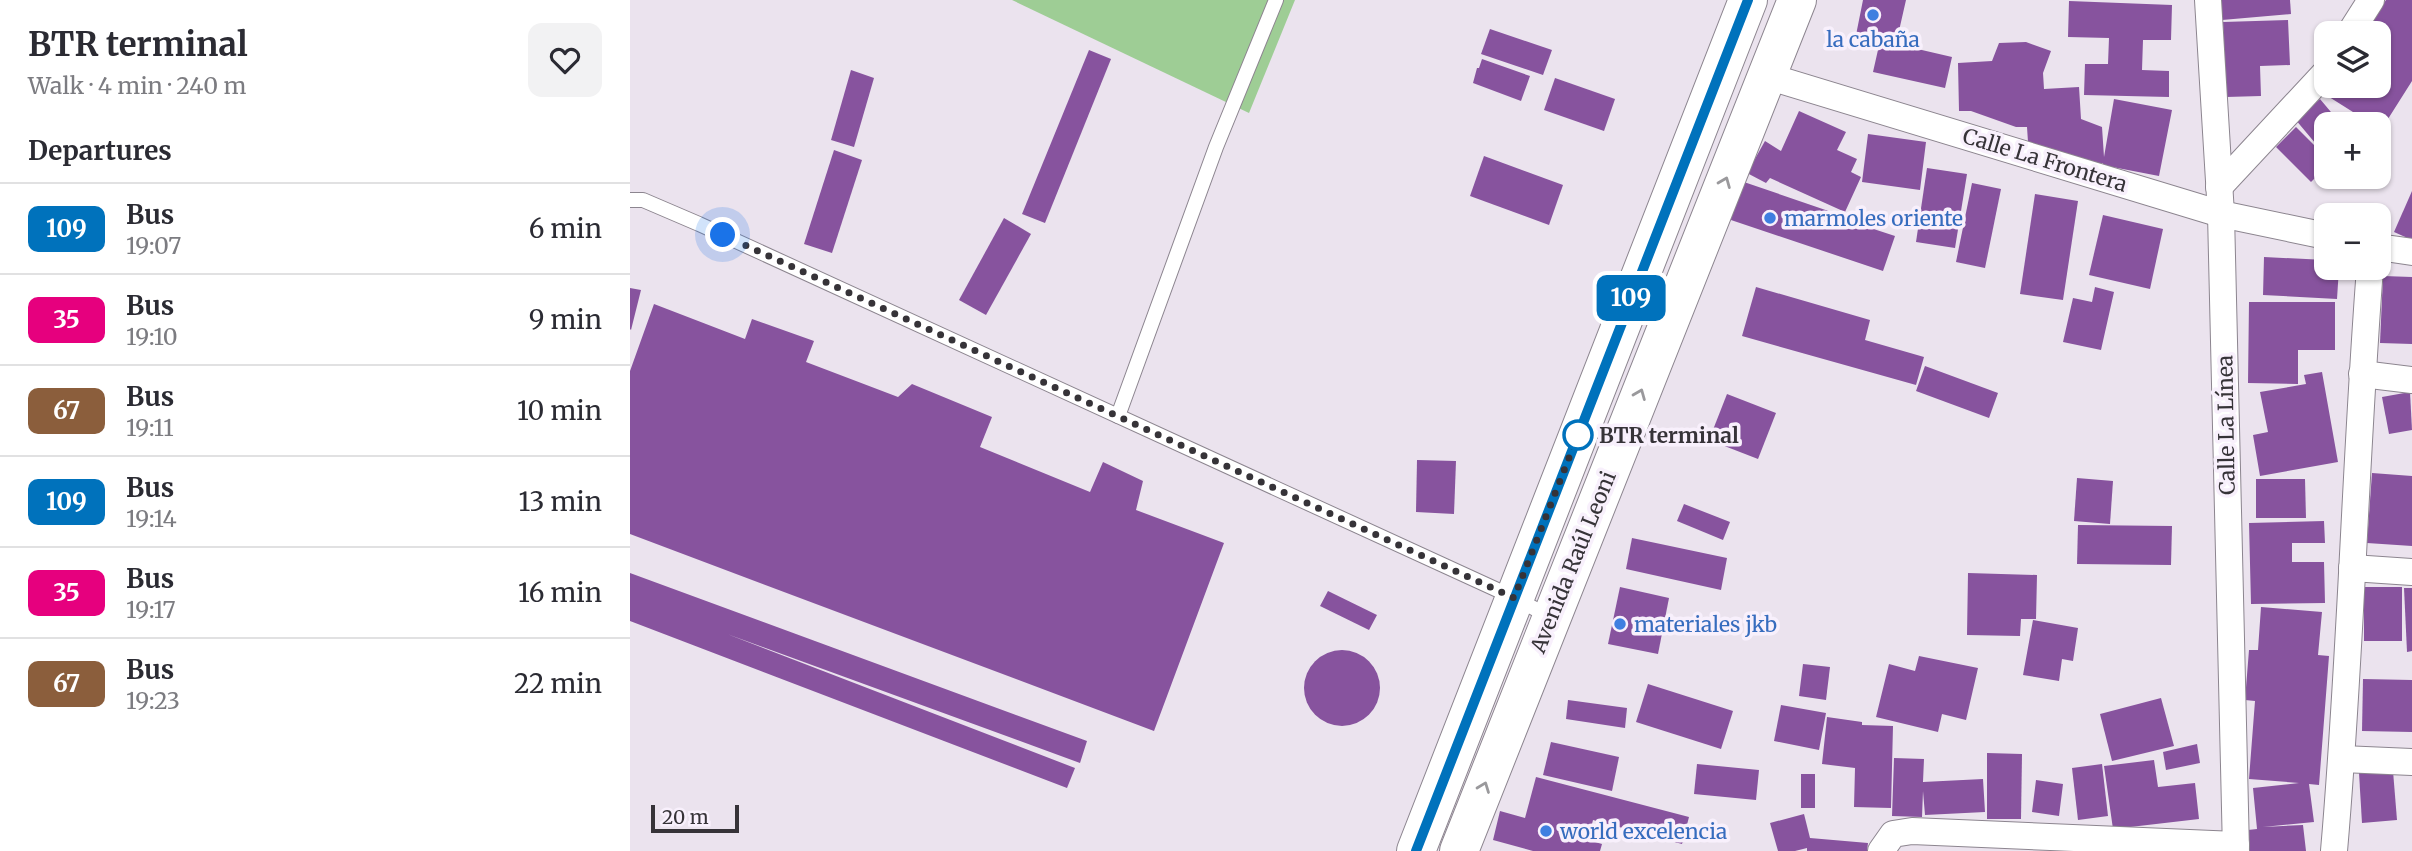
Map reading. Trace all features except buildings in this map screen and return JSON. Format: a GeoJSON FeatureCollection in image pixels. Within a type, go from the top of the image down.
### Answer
{"type":"FeatureCollection","features":[{"type":"Feature","properties":{"kind":"main road"},"geometry":{"type":"LineString","coordinates":[[1416,851],[1748,0]]}},
{"type":"Feature","properties":{"kind":"main road","name":"Avenida Raúl Leoni"},"geometry":{"type":"LineString","coordinates":[[1460,851],[1797,0]]}},
{"type":"Feature","properties":{"kind":"street","name":"Calle La Línea"},"geometry":{"type":"LineString","coordinates":[[2208,0],[2221,214],[2236,848]]}},
{"type":"Feature","properties":{"kind":"street"},"geometry":{"type":"LineString","coordinates":[[2358,21],[2371,0]]}},
{"type":"Feature","properties":{"kind":"street","name":"Calle La Frontera"},"geometry":{"type":"LineString","coordinates":[[1767,76],[2221,214],[2314,233]]}},
{"type":"Feature","properties":{"kind":"street"},"geometry":{"type":"LineString","coordinates":[[2218,187],[2314,85]]}},
{"type":"Feature","properties":{"kind":"street"},"geometry":{"type":"LineString","coordinates":[[2391,249],[2412,252]]}},
{"type":"Feature","properties":{"kind":"street"},"geometry":{"type":"LineString","coordinates":[[2334,851],[2342,759],[2369,280]]}},
{"type":"Feature","properties":{"kind":"street"},"geometry":{"type":"LineString","coordinates":[[2362,374],[2412,380]]}},
{"type":"Feature","properties":{"kind":"street"},"geometry":{"type":"LineString","coordinates":[[2353,568],[2412,572]]}},
{"type":"Feature","properties":{"kind":"street"},"geometry":{"type":"LineString","coordinates":[[2342,759],[2412,762]]}},
{"type":"Feature","properties":{"kind":"street"},"geometry":{"type":"LineString","coordinates":[[1881,851],[1893,834],[1912,831],[2236,848]]}},
{"type":"Feature","properties":{"kind":"lane"},"geometry":{"type":"LineString","coordinates":[[1118,416],[1216,146],[1276,0]]}},
{"type":"Feature","properties":{"kind":"lane"},"geometry":{"type":"LineString","coordinates":[[630,200],[643,200],[688,219],[1551,617]]}},
{"type":"Feature","properties":{"kind":"green space"},"geometry":{"type":"Polygon","coordinates":[[[1012,0],[1295,0],[1249,113],[1012,0]]]}},
{"type":"Feature","properties":{"kind":"bus line","name":"109"},"geometry":{"type":"LineString","coordinates":[[1416,851],[1748,0]]}},
{"type":"Feature","properties":{"kind":"place","name":"la cabaña"},"geometry":{"type":"Point","coordinates":[1873,15]}},
{"type":"Feature","properties":{"kind":"place","name":"marmoles oriente"},"geometry":{"type":"Point","coordinates":[1770,218]}},
{"type":"Feature","properties":{"kind":"place","name":"BTR terminal"},"geometry":{"type":"Point","coordinates":[1578,435]}},
{"type":"Feature","properties":{"kind":"place","name":"materiales jkb"},"geometry":{"type":"Point","coordinates":[1620,624]}},
{"type":"Feature","properties":{"kind":"place","name":"world excelencia"},"geometry":{"type":"Point","coordinates":[1546,831]}},
{"type":"Feature","properties":{"kind":"route"},"geometry":{"type":"LineString","coordinates":[[723,235],[1514,598],[1578,435]]}}]}
